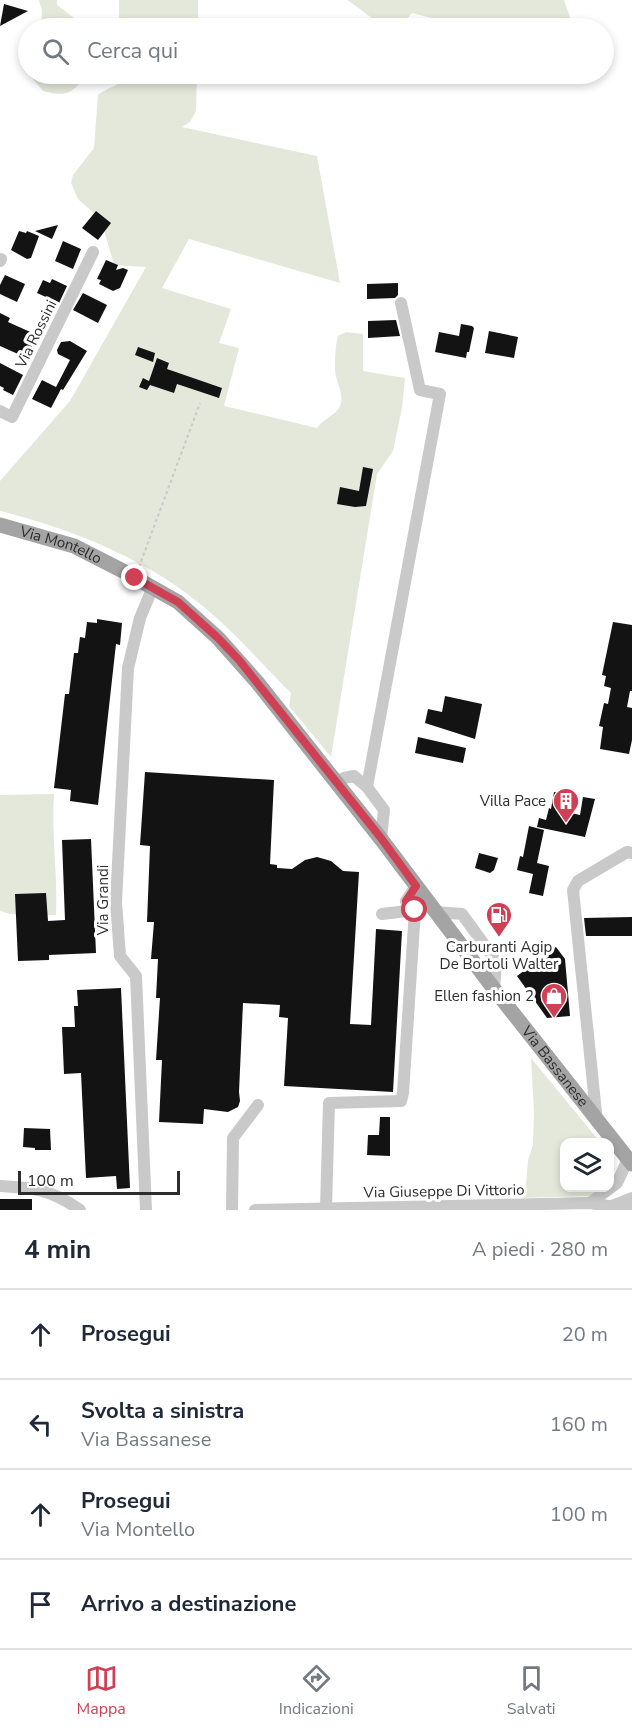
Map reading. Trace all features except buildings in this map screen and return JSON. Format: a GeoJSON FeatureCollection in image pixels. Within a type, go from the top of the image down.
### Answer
{"type":"FeatureCollection","features":[{"type":"Feature","properties":{"kind":"main road","name":"Via Montello"},"geometry":{"type":"LineString","coordinates":[[0,525],[74,546],[178,602],[210,630],[257,682]]}},
{"type":"Feature","properties":{"kind":"main road","name":"Via Bassanese"},"geometry":{"type":"LineString","coordinates":[[257,682],[381,838],[435,912],[597,1122],[630,1161]]}},
{"type":"Feature","properties":{"kind":"street","name":"Via Rossini"},"geometry":{"type":"LineString","coordinates":[[0,411],[12,417],[93,252]]}},
{"type":"Feature","properties":{"kind":"street"},"geometry":{"type":"LineString","coordinates":[[367,787],[440,394],[420,390],[400,303]]}},
{"type":"Feature","properties":{"kind":"street","name":"Via Grandi"},"geometry":{"type":"LineString","coordinates":[[146,1210],[136,976],[120,956],[116,902],[128,668],[140,618],[153,587]]}},
{"type":"Feature","properties":{"kind":"street"},"geometry":{"type":"LineString","coordinates":[[337,783],[344,778],[354,776],[367,787],[384,810],[381,838]]}},
{"type":"Feature","properties":{"kind":"street"},"geometry":{"type":"LineString","coordinates":[[597,1122],[573,890],[578,881],[627,852],[632,853]]}},
{"type":"Feature","properties":{"kind":"street"},"geometry":{"type":"LineString","coordinates":[[327,1208],[329,1103],[401,1101],[415,910],[406,901],[416,886]]}},
{"type":"Feature","properties":{"kind":"street"},"geometry":{"type":"LineString","coordinates":[[382,914],[415,910]]}},
{"type":"Feature","properties":{"kind":"street"},"geometry":{"type":"LineString","coordinates":[[232,1210],[233,1138],[258,1105]]}},
{"type":"Feature","properties":{"kind":"street"},"geometry":{"type":"LineString","coordinates":[[590,1203],[617,1184],[630,1161]]}},
{"type":"Feature","properties":{"kind":"street"},"geometry":{"type":"LineString","coordinates":[[0,1186],[31,1188],[59,1196],[80,1210]]}},
{"type":"Feature","properties":{"kind":"street","name":"Via Giuseppe Di Vittorio"},"geometry":{"type":"LineString","coordinates":[[612,1208],[632,1198]]}},
{"type":"Feature","properties":{"kind":"street","name":"Via Giuseppe Di Vittorio"},"geometry":{"type":"LineString","coordinates":[[255,1210],[590,1203],[632,1210]]}},
{"type":"Feature","properties":{"kind":"path"},"geometry":{"type":"LineString","coordinates":[[135,578],[200,403]]}},
{"type":"Feature","properties":{"kind":"shaded area"},"geometry":{"type":"Polygon","coordinates":[[[39,0],[57,0],[57,5],[74,18],[42,18],[39,0]]]}},
{"type":"Feature","properties":{"kind":"shaded area"},"geometry":{"type":"Polygon","coordinates":[[[119,0],[198,0],[198,18],[119,18],[119,0]]]}},
{"type":"Feature","properties":{"kind":"shaded area"},"geometry":{"type":"Polygon","coordinates":[[[347,0],[564,0],[570,18],[431,18],[412,13],[408,18],[372,18],[347,0]]]}},
{"type":"Feature","properties":{"kind":"shaded area"},"geometry":{"type":"Polygon","coordinates":[[[37,84],[79,84],[70,92],[65,93],[43,91],[37,84]]]}},
{"type":"Feature","properties":{"kind":"shaded area"},"geometry":{"type":"Polygon","coordinates":[[[117,84],[197,84],[196,111],[190,122],[182,127],[317,156],[340,283],[189,239],[162,288],[231,309],[219,343],[239,348],[224,406],[317,428],[340,406],[341,392],[335,374],[335,352],[338,336],[346,332],[363,334],[363,371],[405,378],[402,408],[393,451],[377,474],[331,757],[289,706],[291,693],[224,624],[199,603],[154,572],[105,546],[52,526],[0,511],[0,481],[70,401],[146,267],[114,265],[100,216],[97,216],[78,199],[71,183],[73,175],[94,148],[98,95],[117,84]]]}},
{"type":"Feature","properties":{"kind":"shaded area"},"geometry":{"type":"Polygon","coordinates":[[[54,794],[56,915],[10,914],[0,911],[0,795],[54,794]]]}},
{"type":"Feature","properties":{"kind":"shaded area"},"geometry":{"type":"Polygon","coordinates":[[[531,1058],[597,1138],[560,1138],[560,1192],[599,1192],[594,1196],[520,1198],[526,1185],[528,1160],[533,1145],[531,1058]]]}},
{"type":"Feature","properties":{"kind":"place","name":"Villa Pace"},"geometry":{"type":"Point","coordinates":[566,824]}},
{"type":"Feature","properties":{"kind":"place","name":"Carburanti Agip De Bortoli Walter"},"geometry":{"type":"Point","coordinates":[499,938]}},
{"type":"Feature","properties":{"kind":"place","name":"Ellen fashion 2"},"geometry":{"type":"Point","coordinates":[554,1019]}},
{"type":"Feature","properties":{"kind":"route"},"geometry":{"type":"LineString","coordinates":[[135,578],[178,602],[239,660],[381,838],[416,886],[406,901],[415,910]]}}]}
